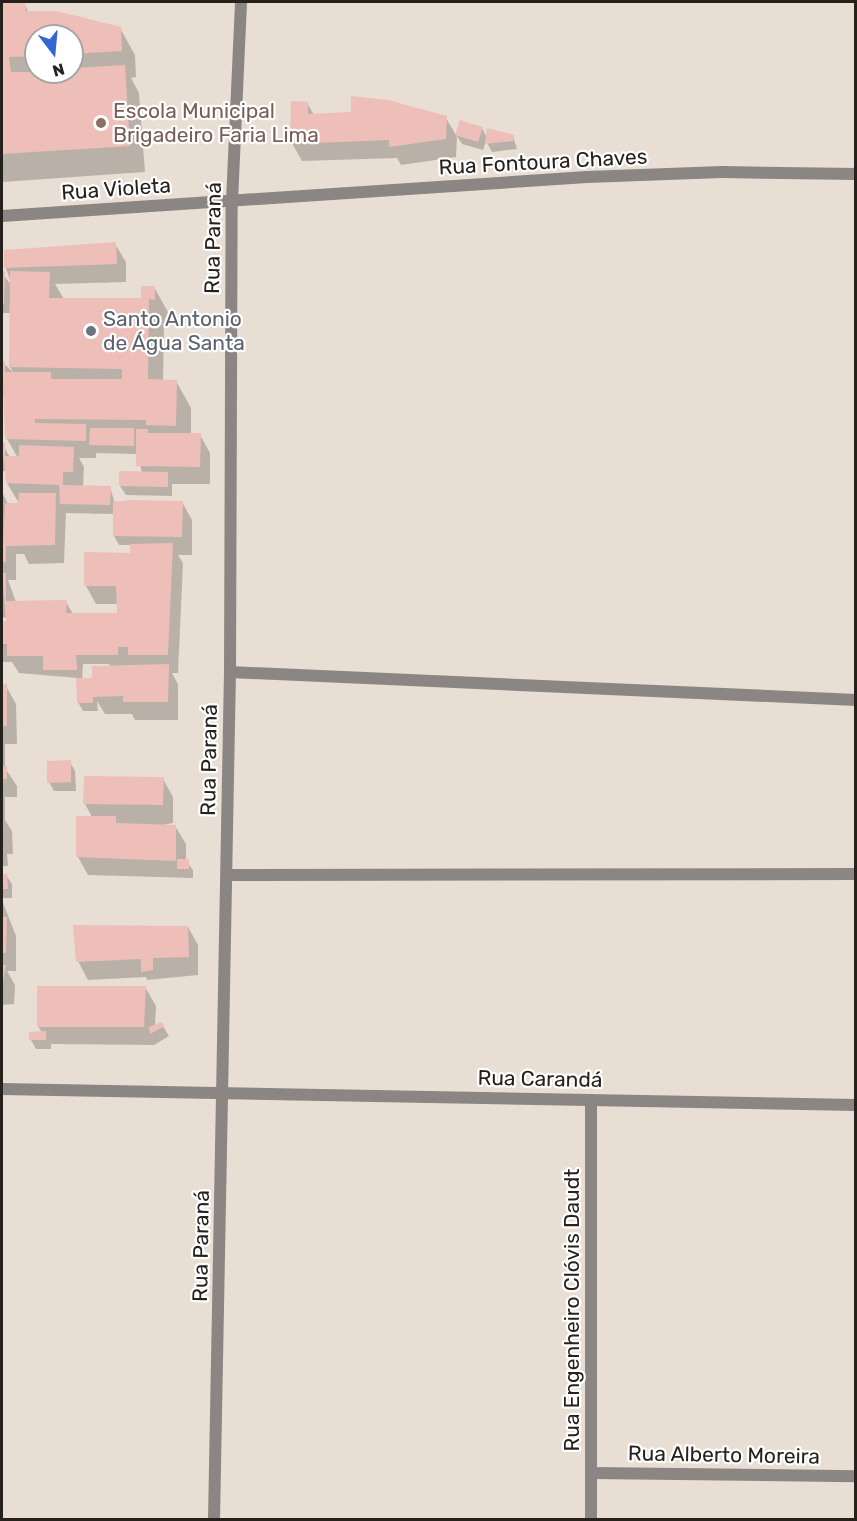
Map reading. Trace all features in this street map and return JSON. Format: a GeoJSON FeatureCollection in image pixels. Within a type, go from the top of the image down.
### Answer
{"type":"FeatureCollection","features":[{"type":"Feature","properties":{"kind":"street","name":"Rua Paraná"},"geometry":{"type":"LineString","coordinates":[[214,1520],[224,1091],[230,672],[232,201],[241,2]]}},
{"type":"Feature","properties":{"kind":"street","name":"Rua Fontoura Chaves"},"geometry":{"type":"LineString","coordinates":[[232,201],[587,177],[722,172],[855,174]]}},
{"type":"Feature","properties":{"kind":"street","name":"Rua Violeta"},"geometry":{"type":"LineString","coordinates":[[2,216],[232,201]]}},
{"type":"Feature","properties":{"kind":"street"},"geometry":{"type":"LineString","coordinates":[[230,672],[855,700]]}},
{"type":"Feature","properties":{"kind":"street"},"geometry":{"type":"LineString","coordinates":[[227,875],[855,874]]}},
{"type":"Feature","properties":{"kind":"street","name":"Rua Carandá"},"geometry":{"type":"LineString","coordinates":[[2,1089],[224,1091],[855,1105]]}},
{"type":"Feature","properties":{"kind":"street","name":"Rua Engenheiro Clóvis Daudt"},"geometry":{"type":"LineString","coordinates":[[591,1100],[591,1520]]}},
{"type":"Feature","properties":{"kind":"street","name":"Rua Alberto Moreira"},"geometry":{"type":"LineString","coordinates":[[592,1473],[855,1476]]}},
{"type":"Feature","properties":{"kind":"building"},"geometry":{"type":"Polygon","coordinates":[[[2,2],[25,3],[26,11],[57,11],[121,27],[122,51],[84,53],[84,24],[24,24],[24,56],[9,57],[11,72],[24,72],[24,84],[84,84],[84,67],[125,65],[130,146],[2,154],[2,2]]]}},
{"type":"Feature","properties":{"kind":"building"},"geometry":{"type":"Polygon","coordinates":[[[351,96],[388,100],[447,116],[446,139],[389,147],[389,140],[290,144],[291,101],[308,102],[308,114],[351,112],[351,96]]]}},
{"type":"Feature","properties":{"kind":"building"},"geometry":{"type":"Polygon","coordinates":[[[460,120],[483,127],[478,142],[455,135],[460,120]]]}},
{"type":"Feature","properties":{"kind":"building"},"geometry":{"type":"Polygon","coordinates":[[[487,128],[514,135],[513,141],[485,144],[487,128]]]}},
{"type":"Feature","properties":{"kind":"building"},"geometry":{"type":"Polygon","coordinates":[[[116,242],[117,264],[4,268],[4,250],[116,242]]]}},
{"type":"Feature","properties":{"kind":"building"},"geometry":{"type":"Polygon","coordinates":[[[2,271],[5,271],[4,304],[2,304],[2,271]]]}},
{"type":"Feature","properties":{"kind":"building"},"geometry":{"type":"Polygon","coordinates":[[[10,271],[50,272],[49,298],[141,298],[141,286],[155,286],[155,300],[149,299],[148,379],[177,380],[176,426],[146,425],[146,420],[35,419],[35,423],[86,424],[86,441],[5,439],[2,361],[5,361],[5,372],[51,372],[51,379],[122,379],[122,369],[9,367],[10,271]]]}},
{"type":"Feature","properties":{"kind":"building"},"geometry":{"type":"Polygon","coordinates":[[[90,428],[134,428],[134,446],[89,445],[90,428]]]}},
{"type":"Feature","properties":{"kind":"building"},"geometry":{"type":"Polygon","coordinates":[[[136,429],[148,429],[148,433],[201,433],[200,467],[136,466],[136,429]]]}},
{"type":"Feature","properties":{"kind":"building"},"geometry":{"type":"Polygon","coordinates":[[[2,443],[5,443],[5,456],[19,456],[19,445],[74,447],[73,472],[63,472],[63,485],[111,486],[110,505],[60,504],[59,485],[6,483],[2,443]]]}},
{"type":"Feature","properties":{"kind":"building"},"geometry":{"type":"Polygon","coordinates":[[[119,471],[168,472],[168,487],[119,486],[119,471]]]}},
{"type":"Feature","properties":{"kind":"building"},"geometry":{"type":"Polygon","coordinates":[[[19,493],[56,493],[55,545],[6,546],[6,562],[2,562],[5,503],[18,503],[19,493]]]}},
{"type":"Feature","properties":{"kind":"building"},"geometry":{"type":"Polygon","coordinates":[[[183,501],[182,537],[113,536],[113,502],[183,501]]]}},
{"type":"Feature","properties":{"kind":"building"},"geometry":{"type":"Polygon","coordinates":[[[173,543],[168,655],[128,655],[128,647],[118,647],[118,655],[76,655],[77,670],[43,670],[43,656],[7,656],[7,644],[2,644],[2,621],[6,621],[2,573],[6,573],[6,601],[67,600],[66,613],[117,613],[116,586],[84,586],[84,552],[130,553],[130,544],[173,543]]]}},
{"type":"Feature","properties":{"kind":"building"},"geometry":{"type":"Polygon","coordinates":[[[169,664],[168,702],[123,702],[123,696],[93,697],[93,703],[77,703],[76,678],[92,678],[92,666],[169,664]]]}},
{"type":"Feature","properties":{"kind":"building"},"geometry":{"type":"Polygon","coordinates":[[[2,684],[7,684],[7,726],[2,726],[2,684]]]}},
{"type":"Feature","properties":{"kind":"building"},"geometry":{"type":"Polygon","coordinates":[[[71,760],[71,782],[47,783],[47,761],[71,760]]]}},
{"type":"Feature","properties":{"kind":"building"},"geometry":{"type":"Polygon","coordinates":[[[2,766],[7,766],[7,779],[2,779],[2,766]]]}},
{"type":"Feature","properties":{"kind":"building"},"geometry":{"type":"Polygon","coordinates":[[[84,776],[164,777],[163,805],[83,804],[84,776]]]}},
{"type":"Feature","properties":{"kind":"building"},"geometry":{"type":"Polygon","coordinates":[[[76,816],[116,816],[116,823],[176,825],[176,861],[76,857],[76,816]]]}},
{"type":"Feature","properties":{"kind":"building"},"geometry":{"type":"Polygon","coordinates":[[[177,859],[189,859],[189,869],[177,869],[177,859]]]}},
{"type":"Feature","properties":{"kind":"building"},"geometry":{"type":"Polygon","coordinates":[[[2,874],[7,874],[8,889],[2,889],[2,874]]]}},
{"type":"Feature","properties":{"kind":"building"},"geometry":{"type":"Polygon","coordinates":[[[2,917],[7,917],[6,953],[2,953],[2,917]]]}},
{"type":"Feature","properties":{"kind":"building"},"geometry":{"type":"Polygon","coordinates":[[[73,925],[188,926],[189,957],[153,958],[153,970],[141,972],[141,959],[76,962],[73,925]]]}},
{"type":"Feature","properties":{"kind":"building"},"geometry":{"type":"Polygon","coordinates":[[[2,965],[6,965],[2,986],[2,965]]]}},
{"type":"Feature","properties":{"kind":"building"},"geometry":{"type":"Polygon","coordinates":[[[37,986],[146,986],[144,1027],[37,1027],[37,986]]]}},
{"type":"Feature","properties":{"kind":"building"},"geometry":{"type":"Polygon","coordinates":[[[161,1022],[165,1026],[150,1034],[149,1027],[161,1022]]]}},
{"type":"Feature","properties":{"kind":"building"},"geometry":{"type":"Polygon","coordinates":[[[46,1031],[46,1040],[29,1040],[29,1032],[46,1031]]]}},
{"type":"Feature","properties":{"kind":"place","name":"Escola Municipal Brigadeiro Faria Lima"},"geometry":{"type":"Point","coordinates":[101,123]}},
{"type":"Feature","properties":{"kind":"place","name":"Santo Antonio de Água Santa"},"geometry":{"type":"Point","coordinates":[91,331]}}]}
